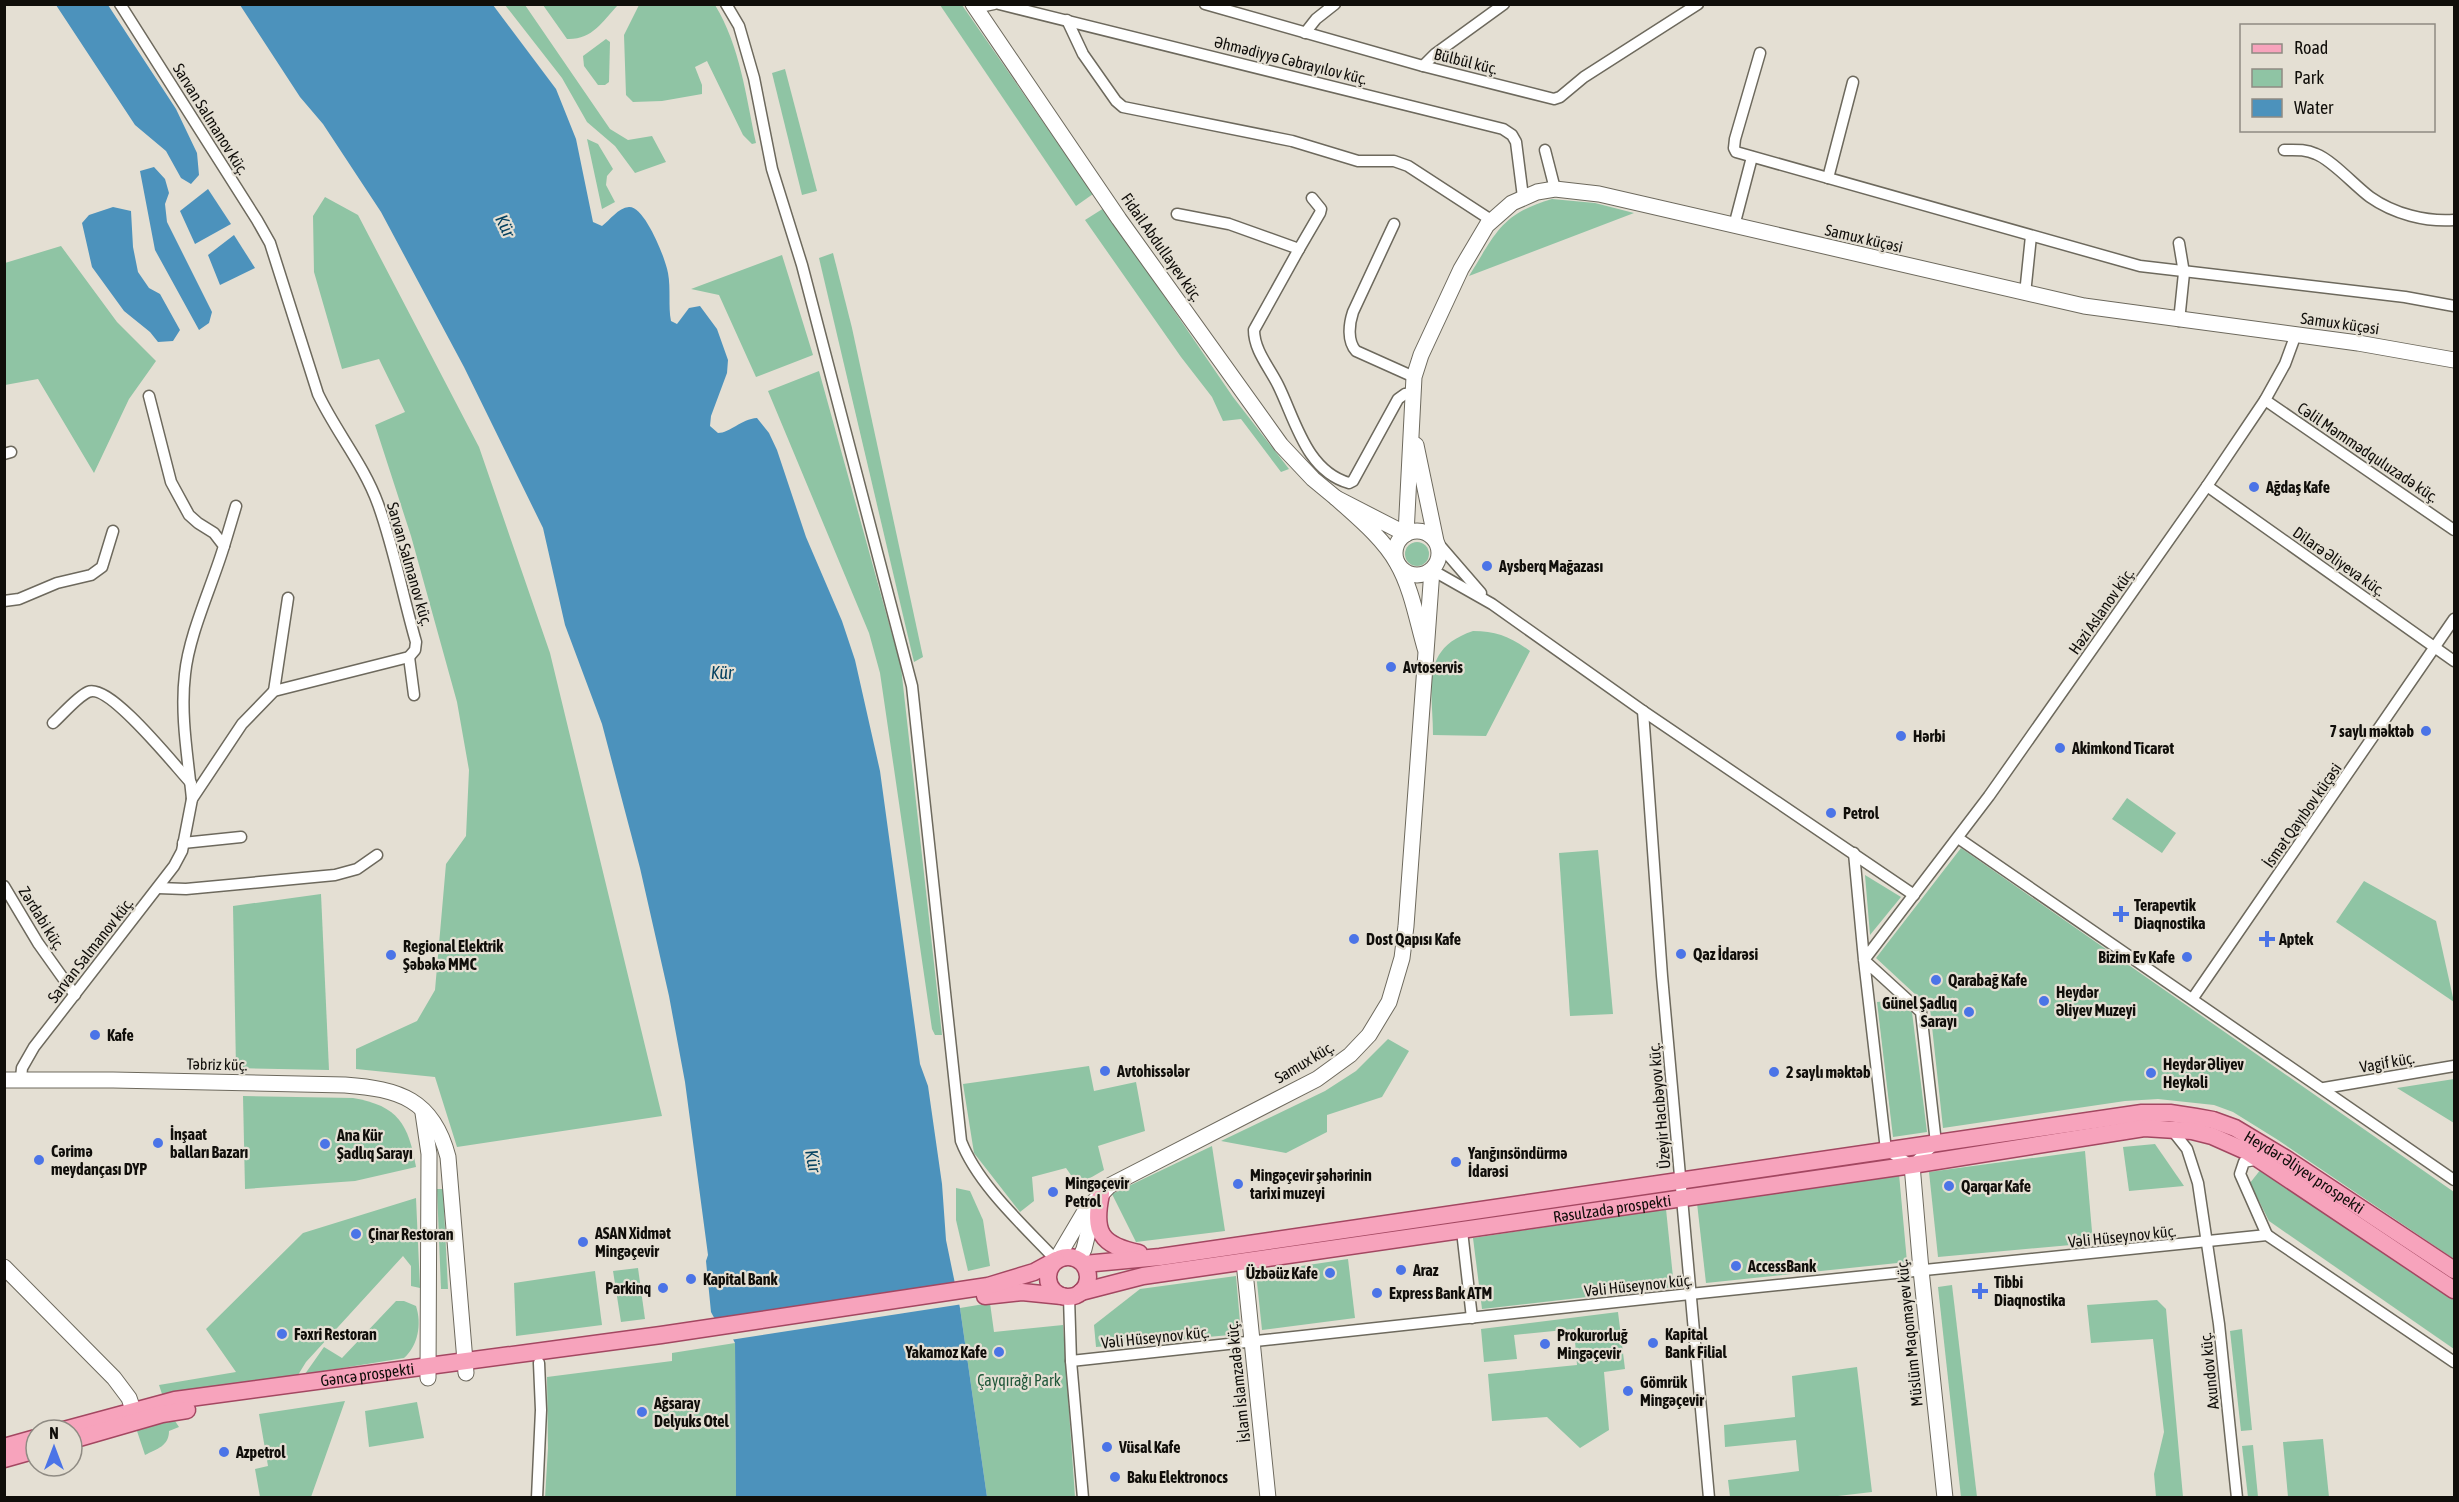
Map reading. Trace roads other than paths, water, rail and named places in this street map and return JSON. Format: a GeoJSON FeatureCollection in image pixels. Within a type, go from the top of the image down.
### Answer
{"type":"FeatureCollection","features":[{"type":"Feature","properties":{"kind":"main road","name":"Fidail Abdullayev küç."},"geometry":{"type":"LineString","coordinates":[[974,6],[1119,219],[1281,445],[1313,479],[1336,498]]}},
{"type":"Feature","properties":{"kind":"main road","name":"Samux küçəsi"},"geometry":{"type":"LineString","coordinates":[[1411,421],[1414,377],[1420,356],[1461,269],[1491,220],[1523,197],[1555,189],[1599,194],[2084,306],[2179,321],[2296,334],[2454,360]]}},
{"type":"Feature","properties":{"kind":"main road"},"geometry":{"type":"LineString","coordinates":[[1406,534],[1411,421]]}},
{"type":"Feature","properties":{"kind":"main road"},"geometry":{"type":"LineString","coordinates":[[1336,498],[1371,531],[1406,572],[1413,575],[1432,570],[1438,560],[1436,542],[1411,421]]}},
{"type":"Feature","properties":{"kind":"main road"},"geometry":{"type":"LineString","coordinates":[[1336,498],[1406,534]]}},
{"type":"Feature","properties":{"kind":"main road"},"geometry":{"type":"LineString","coordinates":[[1425,648],[1397,563],[1395,550],[1401,538],[1412,531],[1426,533],[1436,542]]}},
{"type":"Feature","properties":{"kind":"main road","name":"Samux küç."},"geometry":{"type":"LineString","coordinates":[[1056,1260],[1075,1226],[1101,1194],[1119,1180],[1317,1078],[1350,1055],[1378,1023],[1389,1002],[1396,981],[1406,926],[1432,570]]}},
{"type":"Feature","properties":{"kind":"main road","name":"Təbriz küç."},"geometry":{"type":"LineString","coordinates":[[4,1080],[21,1078],[380,1088],[403,1096],[423,1110]]}},
{"type":"Feature","properties":{"kind":"main road"},"geometry":{"type":"LineString","coordinates":[[423,1110],[442,1137],[448,1157],[465,1367]]}},
{"type":"Feature","properties":{"kind":"main road"},"geometry":{"type":"LineString","coordinates":[[423,1110],[429,1154],[428,1372]]}},
{"type":"Feature","properties":{"kind":"main road","name":"Heydər Əliyev prospekti"},"geometry":{"type":"LineString","coordinates":[[2143,1120],[2170,1113],[2213,1120],[2244,1133],[2454,1270]]}},
{"type":"Feature","properties":{"kind":"main road","name":"Rəsulzadə prospekti"},"geometry":{"type":"LineString","coordinates":[[1071,1295],[1143,1275],[1462,1231],[1886,1150],[2143,1120]]}},
{"type":"Feature","properties":{"kind":"main road","name":"Rəsulzadə prospekti"},"geometry":{"type":"LineString","coordinates":[[1082,1262],[1160,1257],[1681,1190],[1912,1165],[2143,1120]]}},
{"type":"Feature","properties":{"kind":"main road","name":"Heydər Əliyev prospekti"},"geometry":{"type":"LineString","coordinates":[[2143,1120],[2212,1136],[2259,1159],[2454,1290]]}},
{"type":"Feature","properties":{"kind":"main road","name":"Müslüm Maqomayev küç."},"geometry":{"type":"LineString","coordinates":[[1912,1165],[1945,1497]]}},
{"type":"Feature","properties":{"kind":"main road"},"geometry":{"type":"LineString","coordinates":[[1101,1194],[1098,1221],[1102,1237],[1106,1242],[1127,1251],[1160,1257]]}},
{"type":"Feature","properties":{"kind":"main road"},"geometry":{"type":"LineString","coordinates":[[674,1339],[988,1291],[1071,1295],[1085,1287],[1088,1275],[1082,1262],[1084,1249],[1092,1212],[1101,1194]]}},
{"type":"Feature","properties":{"kind":"main road"},"geometry":{"type":"LineString","coordinates":[[988,1291],[1068,1256],[1082,1262]]}},
{"type":"Feature","properties":{"kind":"main road"},"geometry":{"type":"LineString","coordinates":[[1056,1260],[1051,1264],[1047,1276],[1051,1289],[1071,1295]]}},
{"type":"Feature","properties":{"kind":"main road","name":"İslam İslamzadə küç."},"geometry":{"type":"LineString","coordinates":[[1244,1262],[1268,1497]]}},
{"type":"Feature","properties":{"kind":"main road"},"geometry":{"type":"LineString","coordinates":[[4,1267],[114,1378],[126,1392],[136,1416]]}},
{"type":"Feature","properties":{"kind":"main road","name":"Gəncə prospekti"},"geometry":{"type":"LineString","coordinates":[[84,1426],[136,1416],[428,1372],[674,1339]]}},
{"type":"Feature","properties":{"kind":"main road","name":"Gəncə prospekti"},"geometry":{"type":"LineString","coordinates":[[465,1367],[539,1363],[674,1339]]}},
{"type":"Feature","properties":{"kind":"main road","name":"Gəncə prospekti"},"geometry":{"type":"LineString","coordinates":[[84,1436],[136,1416]]}},
{"type":"Feature","properties":{"kind":"main road"},"geometry":{"type":"LineString","coordinates":[[4,1447],[24,1441]]}},
{"type":"Feature","properties":{"kind":"main road"},"geometry":{"type":"LineString","coordinates":[[4,1460],[24,1454]]}},
{"type":"Feature","properties":{"kind":"street","name":"Sarvan Salmanov küç."},"geometry":{"type":"LineString","coordinates":[[120,4],[270,243],[318,394],[329,417],[368,480],[378,504],[416,642],[415,650],[408,657],[414,695]]}},
{"type":"Feature","properties":{"kind":"street"},"geometry":{"type":"LineString","coordinates":[[726,4],[739,26],[754,78],[772,169],[801,265],[912,686],[961,1141],[966,1155],[980,1175],[1056,1260]]}},
{"type":"Feature","properties":{"kind":"street"},"geometry":{"type":"LineString","coordinates":[[974,6],[994,4]]}},
{"type":"Feature","properties":{"kind":"street","name":"Əhmədiyyə Cəbrayılov küç."},"geometry":{"type":"LineString","coordinates":[[999,4],[1503,129],[1512,135],[1516,142],[1523,197]]}},
{"type":"Feature","properties":{"kind":"street","name":"Bülbül küç."},"geometry":{"type":"LineString","coordinates":[[1204,4],[1423,66],[1548,98],[1557,98],[1584,77],[1698,4]]}},
{"type":"Feature","properties":{"kind":"street"},"geometry":{"type":"LineString","coordinates":[[1305,33],[1316,19],[1335,4]]}},
{"type":"Feature","properties":{"kind":"street"},"geometry":{"type":"LineString","coordinates":[[1423,66],[1435,54],[1504,4]]}},
{"type":"Feature","properties":{"kind":"street"},"geometry":{"type":"LineString","coordinates":[[1067,20],[1083,54],[1116,101],[1123,107],[1292,141],[1358,161],[1394,162],[1408,166],[1491,220]]}},
{"type":"Feature","properties":{"kind":"street"},"geometry":{"type":"LineString","coordinates":[[1760,53],[1734,148],[1736,152],[2140,266],[2393,296],[2454,306]]}},
{"type":"Feature","properties":{"kind":"street"},"geometry":{"type":"LineString","coordinates":[[1828,178],[1854,82]]}},
{"type":"Feature","properties":{"kind":"street"},"geometry":{"type":"LineString","coordinates":[[1545,150],[1555,189]]}},
{"type":"Feature","properties":{"kind":"street"},"geometry":{"type":"LineString","coordinates":[[2283,150],[2303,150],[2318,154],[2372,199],[2397,210],[2422,219],[2454,220]]}},
{"type":"Feature","properties":{"kind":"street"},"geometry":{"type":"LineString","coordinates":[[1734,226],[1752,157]]}},
{"type":"Feature","properties":{"kind":"street"},"geometry":{"type":"LineString","coordinates":[[1312,198],[1318,204],[1320,213],[1254,330],[1254,340],[1278,384],[1307,449],[1340,481],[1349,483],[1353,481],[1398,399],[1405,394],[1412,393]]}},
{"type":"Feature","properties":{"kind":"street"},"geometry":{"type":"LineString","coordinates":[[1177,213],[1229,224],[1299,249]]}},
{"type":"Feature","properties":{"kind":"street"},"geometry":{"type":"LineString","coordinates":[[1394,224],[1349,322],[1350,338],[1356,351],[1414,377]]}},
{"type":"Feature","properties":{"kind":"street"},"geometry":{"type":"LineString","coordinates":[[2025,294],[2031,236]]}},
{"type":"Feature","properties":{"kind":"street"},"geometry":{"type":"LineString","coordinates":[[2179,321],[2184,273],[2180,243]]}},
{"type":"Feature","properties":{"kind":"street","name":"Həzi Aslanov küç."},"geometry":{"type":"LineString","coordinates":[[1864,960],[1958,838],[2207,486],[2265,400],[2288,358],[2296,334]]}},
{"type":"Feature","properties":{"kind":"street"},"geometry":{"type":"LineString","coordinates":[[149,396],[171,482],[189,515],[198,524],[214,533],[224,546]]}},
{"type":"Feature","properties":{"kind":"street","name":"Cəlil Məmmədquluzadə küç."},"geometry":{"type":"LineString","coordinates":[[2265,400],[2454,530]]}},
{"type":"Feature","properties":{"kind":"street","name":"Dilarə Əliyeva küç."},"geometry":{"type":"LineString","coordinates":[[2207,486],[2454,661]]}},
{"type":"Feature","properties":{"kind":"street"},"geometry":{"type":"LineString","coordinates":[[192,799],[183,705],[185,673],[190,650],[236,506]]}},
{"type":"Feature","properties":{"kind":"street"},"geometry":{"type":"LineString","coordinates":[[4,601],[19,599],[57,583],[91,575],[102,567],[112,531]]}},
{"type":"Feature","properties":{"kind":"street"},"geometry":{"type":"LineString","coordinates":[[1436,542],[1492,604]]}},
{"type":"Feature","properties":{"kind":"street"},"geometry":{"type":"LineString","coordinates":[[1432,570],[1492,604],[1643,711],[1914,895]]}},
{"type":"Feature","properties":{"kind":"street"},"geometry":{"type":"LineString","coordinates":[[288,598],[274,691],[408,657]]}},
{"type":"Feature","properties":{"kind":"street","name":"İsmət Qayıbov küçəsi"},"geometry":{"type":"LineString","coordinates":[[2193,998],[2454,619]]}},
{"type":"Feature","properties":{"kind":"street"},"geometry":{"type":"LineString","coordinates":[[53,723],[89,691],[99,690],[117,702],[191,783]]}},
{"type":"Feature","properties":{"kind":"street","name":"Sarvan Salmanov küç."},"geometry":{"type":"LineString","coordinates":[[21,1078],[26,1059],[174,866],[183,843],[192,799],[242,724],[274,691]]}},
{"type":"Feature","properties":{"kind":"street","name":"Üzeyir Hacıbəyov küç."},"geometry":{"type":"LineString","coordinates":[[1643,711],[1653,860],[1709,1497]]}},
{"type":"Feature","properties":{"kind":"street"},"geometry":{"type":"LineString","coordinates":[[183,843],[241,837]]}},
{"type":"Feature","properties":{"kind":"street"},"geometry":{"type":"LineString","coordinates":[[1958,838],[2324,1088],[2454,1180]]}},
{"type":"Feature","properties":{"kind":"street"},"geometry":{"type":"LineString","coordinates":[[1854,853],[1864,960],[1886,1150],[1912,1165],[1936,1143],[1921,1012],[1864,960]]}},
{"type":"Feature","properties":{"kind":"street"},"geometry":{"type":"LineString","coordinates":[[158,888],[186,889],[335,874],[357,869],[377,855]]}},
{"type":"Feature","properties":{"kind":"street","name":"Zərdabi küç."},"geometry":{"type":"LineString","coordinates":[[4,886],[38,943],[75,995]]}},
{"type":"Feature","properties":{"kind":"street","name":"Vagif küç."},"geometry":{"type":"LineString","coordinates":[[2324,1088],[2454,1066]]}},
{"type":"Feature","properties":{"kind":"street","name":"Axundov küç."},"geometry":{"type":"LineString","coordinates":[[2170,1128],[2187,1149],[2193,1161],[2208,1242],[2237,1497]]}},
{"type":"Feature","properties":{"kind":"street"},"geometry":{"type":"LineString","coordinates":[[2259,1159],[2244,1162],[2240,1174],[2267,1235],[2454,1362]]}},
{"type":"Feature","properties":{"kind":"street"},"geometry":{"type":"LineString","coordinates":[[1462,1231],[1472,1318]]}},
{"type":"Feature","properties":{"kind":"street","name":"Vəli Hüseynov küç."},"geometry":{"type":"LineString","coordinates":[[1071,1361],[2267,1235]]}},
{"type":"Feature","properties":{"kind":"street"},"geometry":{"type":"LineString","coordinates":[[1071,1295],[1071,1361],[1083,1497]]}},
{"type":"Feature","properties":{"kind":"street"},"geometry":{"type":"LineString","coordinates":[[537,1497],[541,1410],[539,1363]]}},
{"type":"Feature","properties":{"kind":"water"},"geometry":{"type":"Polygon","coordinates":[[[56,5],[108,5],[176,109],[197,153],[199,175],[191,184],[181,178],[166,151],[135,125],[56,5]]]}},
{"type":"Feature","properties":{"kind":"water","name":"Kür"},"geometry":{"type":"Polygon","coordinates":[[[240,5],[493,5],[556,89],[576,139],[593,222],[602,226],[621,210],[629,207],[642,215],[654,235],[666,266],[669,279],[671,321],[677,324],[689,308],[700,306],[717,329],[728,360],[727,373],[711,416],[710,426],[718,433],[757,418],[769,433],[777,450],[806,537],[842,621],[855,660],[880,771],[920,1064],[928,1086],[942,1184],[946,1240],[960,1308],[987,1497],[736,1497],[735,1343],[711,1312],[706,1261],[708,1255],[685,1082],[669,996],[640,868],[602,724],[565,625],[543,528],[464,367],[381,212],[323,124],[300,97],[240,5]]]}},
{"type":"Feature","properties":{"kind":"water"},"geometry":{"type":"Polygon","coordinates":[[[154,167],[165,179],[169,193],[165,204],[167,222],[212,312],[209,323],[199,330],[155,250],[140,171],[154,167]]]}},
{"type":"Feature","properties":{"kind":"water"},"geometry":{"type":"Polygon","coordinates":[[[208,189],[231,224],[195,244],[180,211],[208,189]]]}},
{"type":"Feature","properties":{"kind":"water"},"geometry":{"type":"Polygon","coordinates":[[[113,207],[131,211],[133,247],[138,272],[149,288],[160,294],[180,330],[173,341],[158,342],[150,332],[124,311],[92,267],[82,223],[89,215],[113,207]]]}},
{"type":"Feature","properties":{"kind":"water"},"geometry":{"type":"Polygon","coordinates":[[[234,235],[255,268],[220,285],[208,255],[234,235]]]}},
{"type":"Feature","properties":{"kind":"place","name":"Ağdaş Kafe"},"geometry":{"type":"Point","coordinates":[2254,487]}},
{"type":"Feature","properties":{"kind":"place","name":"Aysberq Mağazası"},"geometry":{"type":"Point","coordinates":[1487,566]}},
{"type":"Feature","properties":{"kind":"place","name":"Avtoservis"},"geometry":{"type":"Point","coordinates":[1391,667]}},
{"type":"Feature","properties":{"kind":"place","name":"7 saylı məktəb"},"geometry":{"type":"Point","coordinates":[2426,731]}},
{"type":"Feature","properties":{"kind":"place","name":"Hərbi"},"geometry":{"type":"Point","coordinates":[1901,736]}},
{"type":"Feature","properties":{"kind":"place","name":"Akimkond Ticarət"},"geometry":{"type":"Point","coordinates":[2060,748]}},
{"type":"Feature","properties":{"kind":"place","name":"Petrol"},"geometry":{"type":"Point","coordinates":[1831,813]}},
{"type":"Feature","properties":{"kind":"place","name":"Terapevtik Diaqnostika"},"geometry":{"type":"Point","coordinates":[2121,914]}},
{"type":"Feature","properties":{"kind":"place","name":"Dost Qapısı Kafe"},"geometry":{"type":"Point","coordinates":[1354,939]}},
{"type":"Feature","properties":{"kind":"place","name":"Aptek"},"geometry":{"type":"Point","coordinates":[2267,939]}},
{"type":"Feature","properties":{"kind":"place","name":"Qaz İdarəsi"},"geometry":{"type":"Point","coordinates":[1681,954]}},
{"type":"Feature","properties":{"kind":"place","name":"Regional Elektrik Şəbəkə MMC"},"geometry":{"type":"Point","coordinates":[391,955]}},
{"type":"Feature","properties":{"kind":"place","name":"Bizim Ev Kafe"},"geometry":{"type":"Point","coordinates":[2187,957]}},
{"type":"Feature","properties":{"kind":"place","name":"Qarabağ Kafe"},"geometry":{"type":"Point","coordinates":[1936,980]}},
{"type":"Feature","properties":{"kind":"place","name":"Heydər Əliyev Muzeyi"},"geometry":{"type":"Point","coordinates":[2044,1001]}},
{"type":"Feature","properties":{"kind":"place","name":"Günel Şadlıq Sarayı"},"geometry":{"type":"Point","coordinates":[1969,1012]}},
{"type":"Feature","properties":{"kind":"place","name":"Kafe"},"geometry":{"type":"Point","coordinates":[95,1035]}},
{"type":"Feature","properties":{"kind":"place","name":"Avtohissələr"},"geometry":{"type":"Point","coordinates":[1105,1071]}},
{"type":"Feature","properties":{"kind":"place","name":"2 saylı məktəb"},"geometry":{"type":"Point","coordinates":[1774,1072]}},
{"type":"Feature","properties":{"kind":"place","name":"Heydər Əliyev Heykəli"},"geometry":{"type":"Point","coordinates":[2151,1073]}},
{"type":"Feature","properties":{"kind":"place","name":"İnşaat balları Bazarı"},"geometry":{"type":"Point","coordinates":[158,1143]}},
{"type":"Feature","properties":{"kind":"place","name":"Ana Kür Şadlıq Sarayı"},"geometry":{"type":"Point","coordinates":[325,1144]}},
{"type":"Feature","properties":{"kind":"place","name":"Cərimə meydançası DYP"},"geometry":{"type":"Point","coordinates":[39,1160]}},
{"type":"Feature","properties":{"kind":"place","name":"Yanğınsöndürmə İdarəsi"},"geometry":{"type":"Point","coordinates":[1456,1162]}},
{"type":"Feature","properties":{"kind":"place","name":"Mingəçevir şəhərinin tarixi muzeyi"},"geometry":{"type":"Point","coordinates":[1238,1184]}},
{"type":"Feature","properties":{"kind":"place","name":"Qarqar Kafe"},"geometry":{"type":"Point","coordinates":[1949,1186]}},
{"type":"Feature","properties":{"kind":"place","name":"Mingəçevir Petrol"},"geometry":{"type":"Point","coordinates":[1053,1192]}},
{"type":"Feature","properties":{"kind":"place","name":"Çinar Restoran"},"geometry":{"type":"Point","coordinates":[356,1234]}},
{"type":"Feature","properties":{"kind":"place","name":"ASAN Xidmət Mingəçevir"},"geometry":{"type":"Point","coordinates":[583,1242]}},
{"type":"Feature","properties":{"kind":"place","name":"AccessBank"},"geometry":{"type":"Point","coordinates":[1736,1266]}},
{"type":"Feature","properties":{"kind":"place","name":"Araz"},"geometry":{"type":"Point","coordinates":[1401,1270]}},
{"type":"Feature","properties":{"kind":"place","name":"Üzbəüz Kafe"},"geometry":{"type":"Point","coordinates":[1330,1273]}},
{"type":"Feature","properties":{"kind":"place","name":"Kapital Bank"},"geometry":{"type":"Point","coordinates":[691,1279]}},
{"type":"Feature","properties":{"kind":"place","name":"Parkinq"},"geometry":{"type":"Point","coordinates":[663,1288]}},
{"type":"Feature","properties":{"kind":"place","name":"Tibbi Diaqnostika"},"geometry":{"type":"Point","coordinates":[1980,1291]}},
{"type":"Feature","properties":{"kind":"place","name":"Express Bank ATM"},"geometry":{"type":"Point","coordinates":[1377,1293]}},
{"type":"Feature","properties":{"kind":"place","name":"Fəxri Restoran"},"geometry":{"type":"Point","coordinates":[282,1334]}},
{"type":"Feature","properties":{"kind":"place","name":"Kapital Bank Filial"},"geometry":{"type":"Point","coordinates":[1653,1343]}},
{"type":"Feature","properties":{"kind":"place","name":"Prokurorluğ Mingəçevir"},"geometry":{"type":"Point","coordinates":[1545,1344]}},
{"type":"Feature","properties":{"kind":"place","name":"Yakamoz Kafe"},"geometry":{"type":"Point","coordinates":[999,1352]}},
{"type":"Feature","properties":{"kind":"place","name":"Gömrük Mingəçevir"},"geometry":{"type":"Point","coordinates":[1628,1391]}},
{"type":"Feature","properties":{"kind":"place","name":"Ağsaray Delyuks Otel"},"geometry":{"type":"Point","coordinates":[642,1412]}},
{"type":"Feature","properties":{"kind":"place","name":"Vüsal Kafe"},"geometry":{"type":"Point","coordinates":[1107,1447]}},
{"type":"Feature","properties":{"kind":"place","name":"Azpetrol"},"geometry":{"type":"Point","coordinates":[224,1452]}},
{"type":"Feature","properties":{"kind":"place","name":"Baku Elektronocs"},"geometry":{"type":"Point","coordinates":[1115,1477]}},
{"type":"Feature","properties":{"kind":"park label","name":"Çayqırağı Park"},"geometry":{"type":"Point","coordinates":[1019,1380]}}]}
